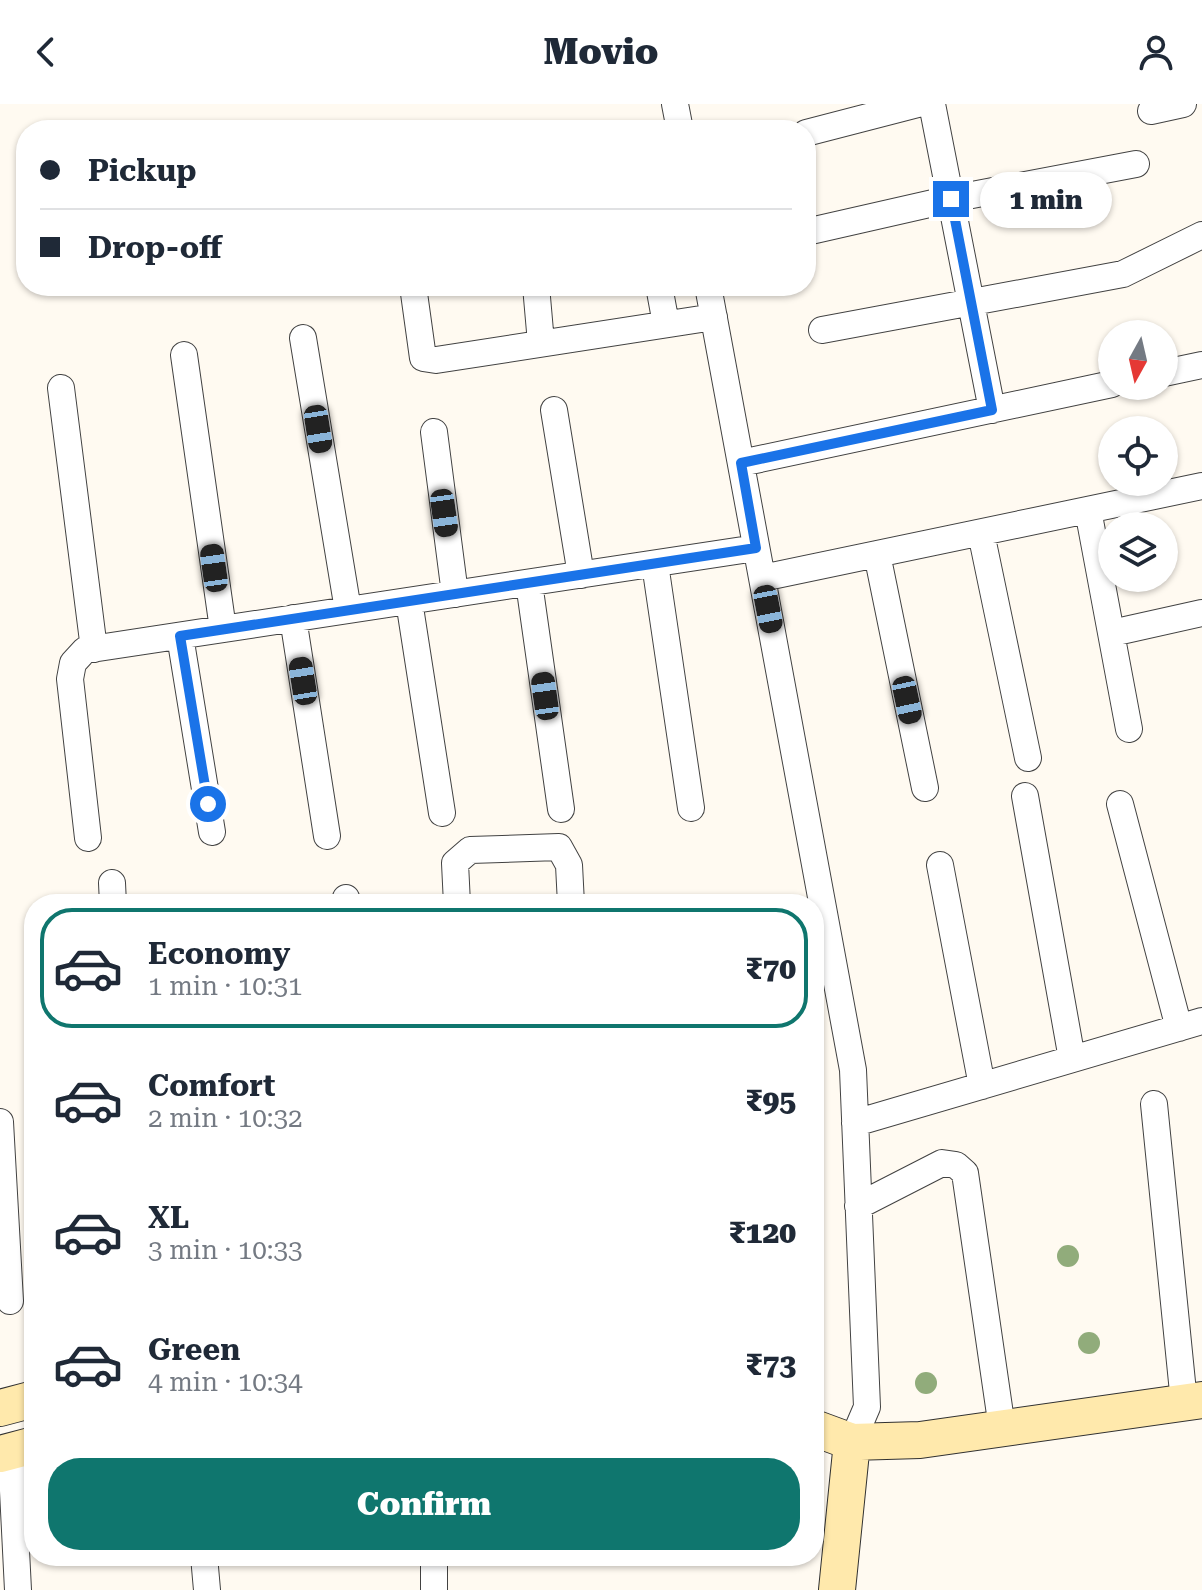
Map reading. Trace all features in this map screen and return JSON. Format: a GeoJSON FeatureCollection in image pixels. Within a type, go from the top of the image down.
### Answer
{"type":"FeatureCollection","features":[{"type":"Feature","properties":{"kind":"street"},"geometry":{"type":"LineString","coordinates":[[816,130],[918,104]]}},
{"type":"Feature","properties":{"kind":"street"},"geometry":{"type":"LineString","coordinates":[[932,104],[992,410]]}},
{"type":"Feature","properties":{"kind":"street"},"geometry":{"type":"LineString","coordinates":[[1151,111],[1183,104]]}},
{"type":"Feature","properties":{"kind":"street"},"geometry":{"type":"LineString","coordinates":[[816,230],[951,199],[1136,164]]}},
{"type":"Feature","properties":{"kind":"street"},"geometry":{"type":"LineString","coordinates":[[822,330],[1123,274],[1202,235]]}},
{"type":"Feature","properties":{"kind":"street"},"geometry":{"type":"LineString","coordinates":[[414,296],[423,358],[436,360],[714,317]]}},
{"type":"Feature","properties":{"kind":"street"},"geometry":{"type":"LineString","coordinates":[[537,296],[541,343]]}},
{"type":"Feature","properties":{"kind":"street"},"geometry":{"type":"LineString","coordinates":[[661,296],[666,324]]}},
{"type":"Feature","properties":{"kind":"street"},"geometry":{"type":"LineString","coordinates":[[710,296],[820,894]]}},
{"type":"Feature","properties":{"kind":"street"},"geometry":{"type":"LineString","coordinates":[[303,338],[348,610]]}},
{"type":"Feature","properties":{"kind":"street"},"geometry":{"type":"LineString","coordinates":[[184,355],[223,629]]}},
{"type":"Feature","properties":{"kind":"street"},"geometry":{"type":"LineString","coordinates":[[1178,370],[1202,365]]}},
{"type":"Feature","properties":{"kind":"street"},"geometry":{"type":"LineString","coordinates":[[741,463],[1098,387]]}},
{"type":"Feature","properties":{"kind":"street"},"geometry":{"type":"LineString","coordinates":[[61,388],[94,649]]}},
{"type":"Feature","properties":{"kind":"street"},"geometry":{"type":"LineString","coordinates":[[554,410],[581,575]]}},
{"type":"Feature","properties":{"kind":"street"},"geometry":{"type":"LineString","coordinates":[[434,432],[455,594]]}},
{"type":"Feature","properties":{"kind":"street"},"geometry":{"type":"LineString","coordinates":[[762,578],[1202,486]]}},
{"type":"Feature","properties":{"kind":"street"},"geometry":{"type":"LineString","coordinates":[[1088,510],[1129,729]]}},
{"type":"Feature","properties":{"kind":"street"},"geometry":{"type":"LineString","coordinates":[[981,533],[1028,758]]}},
{"type":"Feature","properties":{"kind":"street"},"geometry":{"type":"LineString","coordinates":[[88,838],[70,679],[73,663],[85,650],[756,548]]}},
{"type":"Feature","properties":{"kind":"street"},"geometry":{"type":"LineString","coordinates":[[877,554],[925,788]]}},
{"type":"Feature","properties":{"kind":"street"},"geometry":{"type":"LineString","coordinates":[[655,564],[691,808]]}},
{"type":"Feature","properties":{"kind":"street"},"geometry":{"type":"LineString","coordinates":[[529,583],[561,809]]}},
{"type":"Feature","properties":{"kind":"street"},"geometry":{"type":"LineString","coordinates":[[409,601],[442,813]]}},
{"type":"Feature","properties":{"kind":"street"},"geometry":{"type":"LineString","coordinates":[[1112,633],[1202,613]]}},
{"type":"Feature","properties":{"kind":"street"},"geometry":{"type":"LineString","coordinates":[[293,618],[327,836]]}},
{"type":"Feature","properties":{"kind":"street"},"geometry":{"type":"LineString","coordinates":[[180,636],[212,832]]}},
{"type":"Feature","properties":{"kind":"street"},"geometry":{"type":"LineString","coordinates":[[1025,796],[1072,1059]]}},
{"type":"Feature","properties":{"kind":"street"},"geometry":{"type":"LineString","coordinates":[[855,1123],[1190,1025],[1120,804]]}},
{"type":"Feature","properties":{"kind":"street"},"geometry":{"type":"LineString","coordinates":[[457,894],[455,863],[470,850],[559,847],[566,853],[569,865],[570,894]]}},
{"type":"Feature","properties":{"kind":"street"},"geometry":{"type":"LineString","coordinates":[[940,865],[982,1086]]}},
{"type":"Feature","properties":{"kind":"street"},"geometry":{"type":"LineString","coordinates":[[824,913],[853,1070],[867,1407],[852,1442],[837,1590]]}},
{"type":"Feature","properties":{"kind":"street"},"geometry":{"type":"LineString","coordinates":[[824,1432],[852,1442],[920,1440],[1193,1401],[1154,1104]]}},
{"type":"Feature","properties":{"kind":"street"},"geometry":{"type":"LineString","coordinates":[[0,1122],[15,1301]]}},
{"type":"Feature","properties":{"kind":"street"},"geometry":{"type":"LineString","coordinates":[[858,1206],[942,1163],[956,1165],[965,1173],[1002,1428]]}},
{"type":"Feature","properties":{"kind":"street"},"geometry":{"type":"LineString","coordinates":[[0,1408],[24,1402]]}},
{"type":"Feature","properties":{"kind":"street"},"geometry":{"type":"LineString","coordinates":[[15,1450],[17,1590]]}},
{"type":"Feature","properties":{"kind":"street"},"geometry":{"type":"LineString","coordinates":[[205,1566],[207,1590]]}},
{"type":"Feature","properties":{"kind":"street"},"geometry":{"type":"LineString","coordinates":[[434,1566],[434,1590]]}},
{"type":"Feature","properties":{"kind":"route"},"geometry":{"type":"LineString","coordinates":[[208,804],[180,636],[756,548],[741,463],[992,410],[951,199]]}}]}
